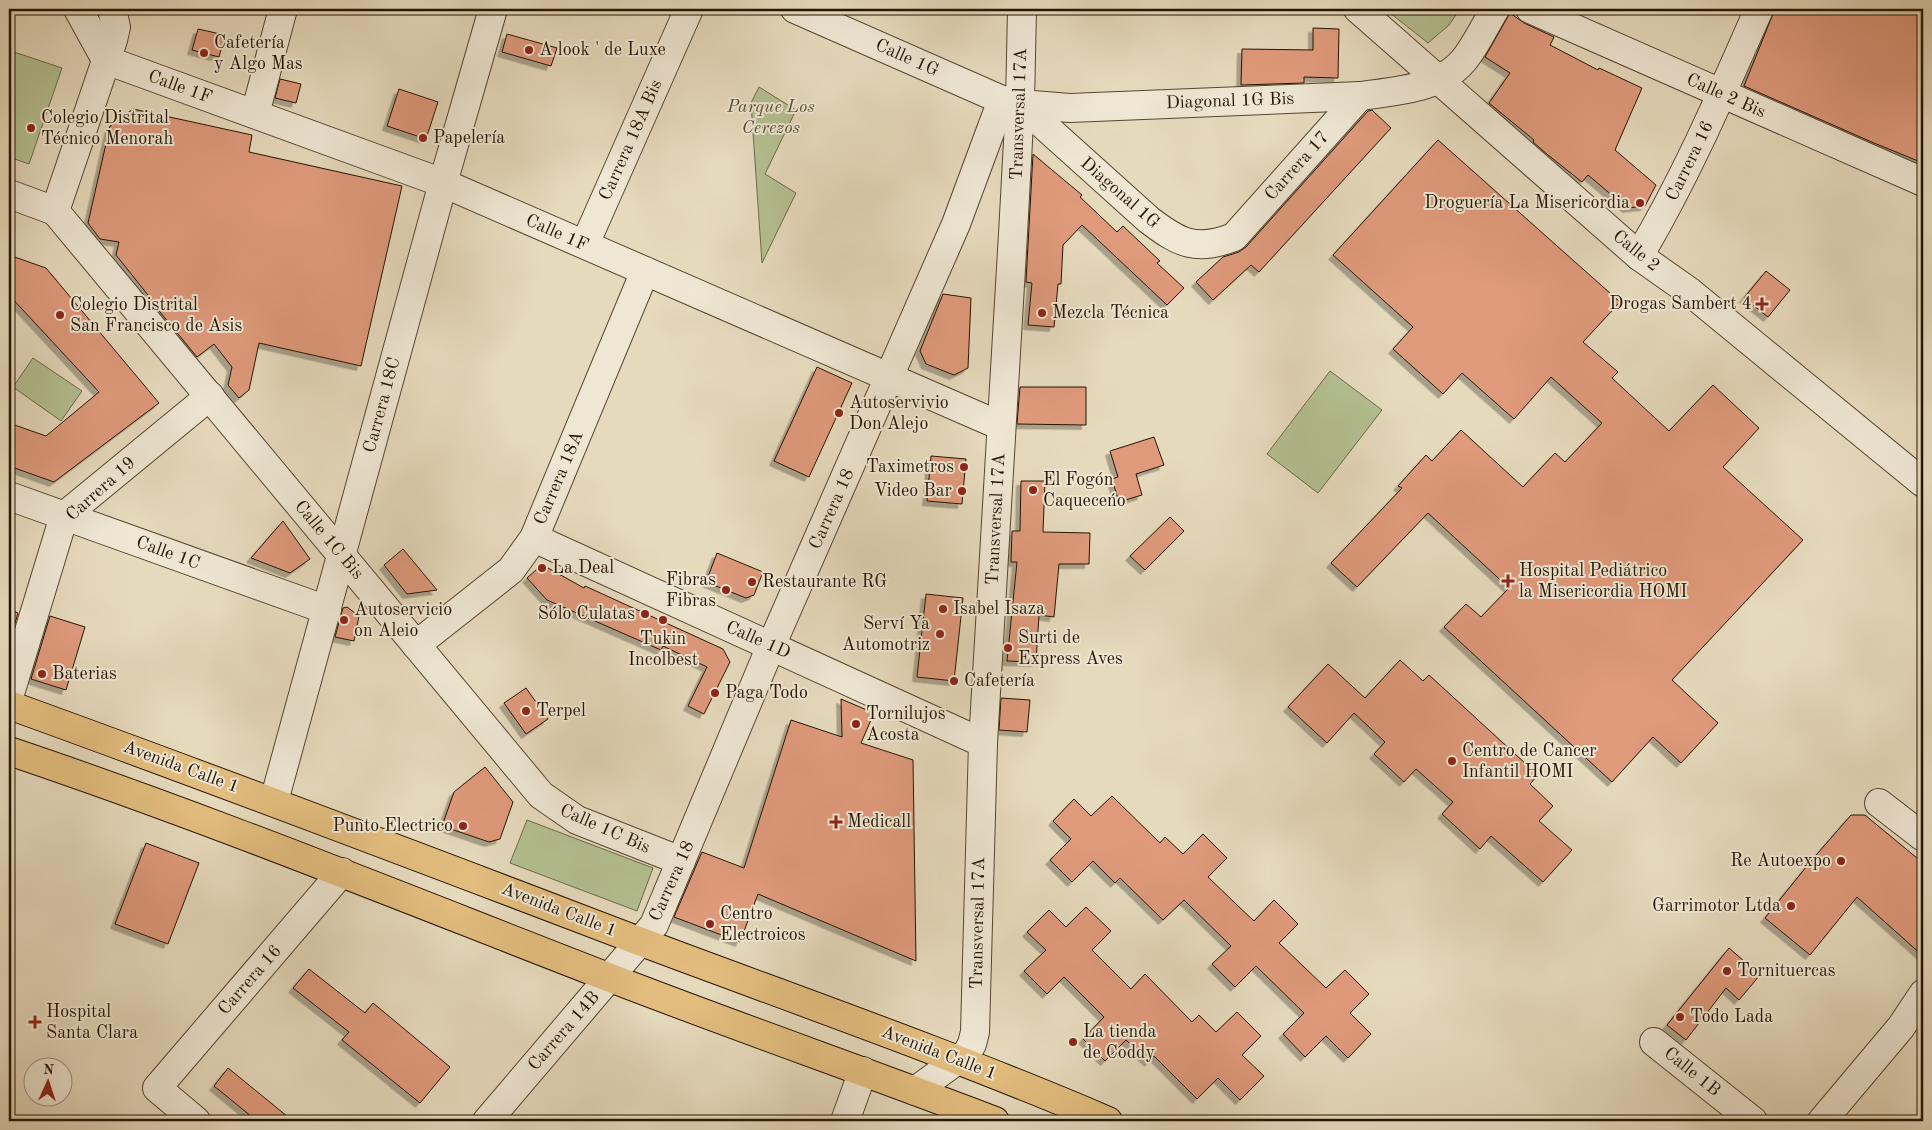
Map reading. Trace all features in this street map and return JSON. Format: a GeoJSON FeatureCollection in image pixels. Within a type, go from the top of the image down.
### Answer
{"type":"FeatureCollection","features":[{"type":"Feature","properties":{"kind":"main road","name":"Avenida Calle 1"},"geometry":{"type":"LineString","coordinates":[[9,705],[274,801],[959,1060],[1108,1121]]}},
{"type":"Feature","properties":{"kind":"main road"},"geometry":{"type":"LineString","coordinates":[[9,751],[342,872],[610,978],[995,1121]]}},
{"type":"Feature","properties":{"kind":"street"},"geometry":{"type":"LineString","coordinates":[[78,9],[106,60]]}},
{"type":"Feature","properties":{"kind":"street"},"geometry":{"type":"LineString","coordinates":[[9,194],[55,211],[116,27],[112,9]]}},
{"type":"Feature","properties":{"kind":"street"},"geometry":{"type":"LineString","coordinates":[[255,114],[283,9]]}},
{"type":"Feature","properties":{"kind":"street","name":"Carrera 18C"},"geometry":{"type":"LineString","coordinates":[[274,801],[443,183],[493,9]]}},
{"type":"Feature","properties":{"kind":"street","name":"Carrera 18A Bis"},"geometry":{"type":"LineString","coordinates":[[584,244],[689,9]]}},
{"type":"Feature","properties":{"kind":"street","name":"Calle 1G"},"geometry":{"type":"LineString","coordinates":[[795,9],[1011,102]]}},
{"type":"Feature","properties":{"kind":"street","name":"Transversal 17A"},"geometry":{"type":"LineString","coordinates":[[915,1091],[959,1060],[972,1044],[975,1032],[982,743],[1001,426],[1011,102],[1022,9]]}},
{"type":"Feature","properties":{"kind":"street","name":"Calle 2"},"geometry":{"type":"LineString","coordinates":[[1358,9],[1639,256],[1690,292],[1923,483]]}},
{"type":"Feature","properties":{"kind":"street","name":"Diagonal 1G Bis"},"geometry":{"type":"LineString","coordinates":[[1011,102],[1070,108],[1360,96],[1407,89],[1438,80],[1456,68],[1467,57],[1495,9]]}},
{"type":"Feature","properties":{"kind":"street","name":"Calle 2 Bis"},"geometry":{"type":"LineString","coordinates":[[1530,9],[1923,182]]}},
{"type":"Feature","properties":{"kind":"street","name":"Carrera 16"},"geometry":{"type":"LineString","coordinates":[[1639,256],[1664,215],[1680,183],[1759,9]]}},
{"type":"Feature","properties":{"kind":"street","name":"Calle 1F"},"geometry":{"type":"LineString","coordinates":[[106,60],[443,183],[1001,426]]}},
{"type":"Feature","properties":{"kind":"street","name":"Carrera 17"},"geometry":{"type":"LineString","coordinates":[[1234,237],[1360,96]]}},
{"type":"Feature","properties":{"kind":"street","name":"Diagonal 1G"},"geometry":{"type":"LineString","coordinates":[[1011,102],[1149,220],[1171,236],[1187,244],[1205,245],[1234,237]]}},
{"type":"Feature","properties":{"kind":"street","name":"Carrera 18"},"geometry":{"type":"LineString","coordinates":[[641,941],[655,922],[771,646],[1011,102]]}},
{"type":"Feature","properties":{"kind":"street","name":"Calle 1C Bis"},"geometry":{"type":"LineString","coordinates":[[55,211],[541,795],[549,803],[577,820],[681,861]]}},
{"type":"Feature","properties":{"kind":"street","name":"Carrera 18A"},"geometry":{"type":"LineString","coordinates":[[416,645],[511,570],[534,538],[645,271]]}},
{"type":"Feature","properties":{"kind":"street","name":"Carrera 19"},"geometry":{"type":"LineString","coordinates":[[9,697],[64,516],[210,396]]}},
{"type":"Feature","properties":{"kind":"street","name":"Calle 1C"},"geometry":{"type":"LineString","coordinates":[[9,496],[326,610]]}},
{"type":"Feature","properties":{"kind":"street","name":"Calle 1D"},"geometry":{"type":"LineString","coordinates":[[534,538],[982,743]]}},
{"type":"Feature","properties":{"kind":"street"},"geometry":{"type":"LineString","coordinates":[[1879,803],[1923,837]]}},
{"type":"Feature","properties":{"kind":"street","name":"Carrera 16"},"geometry":{"type":"LineString","coordinates":[[196,1121],[157,1088],[342,872]]}},
{"type":"Feature","properties":{"kind":"street","name":"Carrera 14B"},"geometry":{"type":"LineString","coordinates":[[486,1121],[641,941]]}},
{"type":"Feature","properties":{"kind":"street"},"geometry":{"type":"LineString","coordinates":[[1822,1121],[1901,1027],[1923,994]]}},
{"type":"Feature","properties":{"kind":"street","name":"Calle 1B"},"geometry":{"type":"LineString","coordinates":[[1654,1042],[1753,1121]]}},
{"type":"Feature","properties":{"kind":"street"},"geometry":{"type":"LineString","coordinates":[[845,1121],[864,1072]]}},
{"type":"Feature","properties":{"kind":"green space"},"geometry":{"type":"Polygon","coordinates":[[[1385,9],[1460,9],[1449,25],[1428,43],[1385,9]]]}},
{"type":"Feature","properties":{"kind":"green space"},"geometry":{"type":"Polygon","coordinates":[[[11,51],[62,68],[29,164],[9,157],[9,59],[11,51]]]}},
{"type":"Feature","properties":{"kind":"green space","name":"Parque Los Cerezos"},"geometry":{"type":"Polygon","coordinates":[[[759,87],[796,110],[765,174],[796,193],[762,263],[751,103],[759,87]]]}},
{"type":"Feature","properties":{"kind":"green space"},"geometry":{"type":"Polygon","coordinates":[[[33,358],[82,391],[61,421],[13,387],[33,358]]]}},
{"type":"Feature","properties":{"kind":"green space"},"geometry":{"type":"Polygon","coordinates":[[[1330,371],[1382,410],[1318,493],[1267,454],[1330,371]]]}},
{"type":"Feature","properties":{"kind":"green space"},"geometry":{"type":"Polygon","coordinates":[[[527,820],[653,868],[637,911],[510,863],[527,820]]]}},
{"type":"Feature","properties":{"kind":"building"},"geometry":{"type":"Polygon","coordinates":[[[1775,9],[1923,9],[1923,163],[1744,86],[1775,9]]]}},
{"type":"Feature","properties":{"kind":"building"},"geometry":{"type":"Polygon","coordinates":[[[1510,13],[1524,23],[1554,37],[1550,45],[1598,70],[1599,68],[1642,88],[1615,150],[1656,185],[1645,206],[1627,208],[1588,175],[1582,182],[1489,103],[1510,73],[1485,57],[1510,13]]]}},
{"type":"Feature","properties":{"kind":"building"},"geometry":{"type":"Polygon","coordinates":[[[1313,28],[1339,29],[1338,78],[1304,77],[1304,83],[1241,85],[1242,49],[1313,50],[1313,28]]]}},
{"type":"Feature","properties":{"kind":"building"},"geometry":{"type":"Polygon","coordinates":[[[198,29],[225,35],[219,57],[192,50],[198,29]]]}},
{"type":"Feature","properties":{"kind":"building","name":"A look ' de Luxe"},"geometry":{"type":"Polygon","coordinates":[[[507,34],[557,48],[551,66],[502,52],[507,34]]]}},
{"type":"Feature","properties":{"kind":"building"},"geometry":{"type":"Polygon","coordinates":[[[280,79],[301,84],[296,103],[275,98],[280,79]]]}},
{"type":"Feature","properties":{"kind":"building"},"geometry":{"type":"Polygon","coordinates":[[[399,89],[438,102],[426,139],[387,126],[399,89]]]}},
{"type":"Feature","properties":{"kind":"building"},"geometry":{"type":"Polygon","coordinates":[[[133,109],[252,135],[249,152],[402,186],[361,366],[259,343],[249,390],[239,398],[228,385],[232,367],[214,344],[197,357],[116,255],[119,242],[100,239],[88,223],[110,126],[133,109]]]}},
{"type":"Feature","properties":{"kind":"building"},"geometry":{"type":"Polygon","coordinates":[[[1372,110],[1391,128],[1259,272],[1251,265],[1213,300],[1196,282],[1223,257],[1239,252],[1246,247],[1368,111],[1372,110]]]}},
{"type":"Feature","properties":{"kind":"building"},"geometry":{"type":"Polygon","coordinates":[[[1438,140],[1620,302],[1583,342],[1618,372],[1612,378],[1669,431],[1713,385],[1759,428],[1723,467],[1803,540],[1672,680],[1718,723],[1681,763],[1653,737],[1612,782],[1444,627],[1466,604],[1481,617],[1509,588],[1428,513],[1357,587],[1331,563],[1402,488],[1398,486],[1426,455],[1432,461],[1461,430],[1523,487],[1555,453],[1565,462],[1602,423],[1551,377],[1514,419],[1462,373],[1443,394],[1393,349],[1413,327],[1333,255],[1438,140]]]}},
{"type":"Feature","properties":{"kind":"building"},"geometry":{"type":"Polygon","coordinates":[[[1033,154],[1082,195],[1080,197],[1117,232],[1123,226],[1160,261],[1157,263],[1184,288],[1167,305],[1082,225],[1063,245],[1061,284],[1058,284],[1054,327],[1028,325],[1032,283],[1026,282],[1033,154]]]}},
{"type":"Feature","properties":{"kind":"building"},"geometry":{"type":"Polygon","coordinates":[[[9,255],[46,268],[159,403],[54,482],[9,466],[9,423],[46,436],[99,392],[9,295],[9,255]]]}},
{"type":"Feature","properties":{"kind":"building"},"geometry":{"type":"Polygon","coordinates":[[[1766,271],[1790,290],[1768,317],[1744,298],[1766,271]]]}},
{"type":"Feature","properties":{"kind":"building"},"geometry":{"type":"Polygon","coordinates":[[[943,294],[971,298],[968,368],[954,375],[926,364],[920,351],[943,294]]]}},
{"type":"Feature","properties":{"kind":"building"},"geometry":{"type":"Polygon","coordinates":[[[817,367],[852,383],[809,477],[774,461],[817,367]]]}},
{"type":"Feature","properties":{"kind":"building"},"geometry":{"type":"Polygon","coordinates":[[[1020,387],[1086,387],[1086,425],[1017,424],[1020,387]]]}},
{"type":"Feature","properties":{"kind":"building"},"geometry":{"type":"Polygon","coordinates":[[[1154,437],[1164,465],[1136,474],[1142,495],[1119,502],[1112,479],[1118,477],[1110,451],[1154,437]]]}},
{"type":"Feature","properties":{"kind":"building"},"geometry":{"type":"Polygon","coordinates":[[[931,456],[966,459],[962,504],[927,501],[931,456]]]}},
{"type":"Feature","properties":{"kind":"building"},"geometry":{"type":"Polygon","coordinates":[[[1021,481],[1045,481],[1043,532],[1090,533],[1089,564],[1059,564],[1054,617],[1039,615],[1036,662],[1007,661],[1017,562],[1011,562],[1012,531],[1020,531],[1021,481]]]}},
{"type":"Feature","properties":{"kind":"building"},"geometry":{"type":"Polygon","coordinates":[[[1170,517],[1184,531],[1145,570],[1130,556],[1170,517]]]}},
{"type":"Feature","properties":{"kind":"building"},"geometry":{"type":"Polygon","coordinates":[[[283,521],[310,559],[290,573],[251,558],[283,521]]]}},
{"type":"Feature","properties":{"kind":"building"},"geometry":{"type":"Polygon","coordinates":[[[403,549],[437,590],[407,594],[384,565],[403,549]]]}},
{"type":"Feature","properties":{"kind":"building"},"geometry":{"type":"Polygon","coordinates":[[[717,553],[763,572],[754,595],[746,598],[706,582],[717,553]]]}},
{"type":"Feature","properties":{"kind":"building"},"geometry":{"type":"Polygon","coordinates":[[[548,568],[584,588],[585,586],[723,649],[730,662],[704,714],[688,706],[707,667],[663,646],[661,650],[547,600],[527,578],[537,569],[548,568]]]}},
{"type":"Feature","properties":{"kind":"building"},"geometry":{"type":"Polygon","coordinates":[[[926,594],[963,598],[954,681],[917,677],[926,594]]]}},
{"type":"Feature","properties":{"kind":"building","name":"Autoservicio on Aleio"},"geometry":{"type":"Polygon","coordinates":[[[347,607],[359,616],[354,641],[335,637],[343,608],[347,607]]]}},
{"type":"Feature","properties":{"kind":"building"},"geometry":{"type":"Polygon","coordinates":[[[9,609],[18,613],[9,644],[9,609]]]}},
{"type":"Feature","properties":{"kind":"building"},"geometry":{"type":"Polygon","coordinates":[[[50,616],[85,627],[66,690],[31,679],[50,616]]]}},
{"type":"Feature","properties":{"kind":"building","name":"Centro de Cancer Infantil HOMI"},"geometry":{"type":"Polygon","coordinates":[[[1400,660],[1423,681],[1429,675],[1538,775],[1530,784],[1553,806],[1539,821],[1572,850],[1543,882],[1491,836],[1480,849],[1442,814],[1453,802],[1416,769],[1404,782],[1374,754],[1385,742],[1354,713],[1327,743],[1288,707],[1328,664],[1365,698],[1400,660]]]}},
{"type":"Feature","properties":{"kind":"building","name":"Terpel"},"geometry":{"type":"Polygon","coordinates":[[[526,688],[548,719],[526,734],[504,703],[526,688]]]}},
{"type":"Feature","properties":{"kind":"building"},"geometry":{"type":"Polygon","coordinates":[[[1001,698],[1030,700],[1027,732],[999,730],[1001,698]]]}},
{"type":"Feature","properties":{"kind":"building","name":"Medicall"},"geometry":{"type":"Polygon","coordinates":[[[841,699],[874,713],[861,743],[913,760],[916,961],[758,894],[740,942],[674,917],[702,852],[744,868],[791,720],[842,737],[841,699]]]}},
{"type":"Feature","properties":{"kind":"building"},"geometry":{"type":"Polygon","coordinates":[[[485,767],[513,802],[500,839],[489,842],[442,826],[454,792],[485,767]]]}},
{"type":"Feature","properties":{"kind":"building"},"geometry":{"type":"Polygon","coordinates":[[[1112,796],[1160,843],[1165,837],[1183,854],[1203,834],[1227,858],[1208,877],[1236,904],[1254,921],[1274,900],[1298,924],[1279,943],[1326,988],[1345,970],[1369,994],[1350,1013],[1371,1034],[1348,1058],[1326,1036],[1305,1057],[1283,1034],[1304,1013],[1256,966],[1235,987],[1212,964],[1231,946],[1184,900],[1163,920],[1120,878],[1115,883],[1093,861],[1072,882],[1050,860],[1071,839],[1053,821],[1074,799],[1091,816],[1112,796]]]}},
{"type":"Feature","properties":{"kind":"building"},"geometry":{"type":"Polygon","coordinates":[[[1851,815],[1865,815],[1923,863],[1923,956],[1857,897],[1810,955],[1765,918],[1851,815]]]}},
{"type":"Feature","properties":{"kind":"building"},"geometry":{"type":"Polygon","coordinates":[[[146,843],[199,863],[168,944],[115,924],[146,843]]]}},
{"type":"Feature","properties":{"kind":"building"},"geometry":{"type":"Polygon","coordinates":[[[1086,907],[1111,931],[1092,950],[1131,989],[1145,974],[1192,1022],[1199,1015],[1216,1032],[1237,1012],[1261,1036],[1242,1055],[1264,1076],[1240,1100],[1218,1078],[1197,1099],[1154,1056],[1149,1062],[1126,1040],[1105,1061],[1083,1039],[1104,1017],[1064,977],[1047,994],[1024,971],[1046,950],[1027,932],[1049,910],[1066,927],[1086,907]]]}},
{"type":"Feature","properties":{"kind":"building"},"geometry":{"type":"Polygon","coordinates":[[[1729,948],[1760,975],[1739,1000],[1726,988],[1686,1040],[1667,1025],[1729,948]]]}},
{"type":"Feature","properties":{"kind":"building"},"geometry":{"type":"Polygon","coordinates":[[[309,969],[365,1013],[373,1003],[450,1067],[420,1103],[342,1040],[349,1032],[293,988],[309,969]]]}},
{"type":"Feature","properties":{"kind":"building"},"geometry":{"type":"Polygon","coordinates":[[[228,1068],[293,1121],[257,1121],[214,1086],[228,1068]]]}},
{"type":"Feature","properties":{"kind":"place","name":"A look ' de Luxe"},"geometry":{"type":"Point","coordinates":[529,50]}},
{"type":"Feature","properties":{"kind":"place","name":"Cafetería y Algo Mas"},"geometry":{"type":"Point","coordinates":[204,53]}},
{"type":"Feature","properties":{"kind":"place","name":"Colegio Distrital Técnico Menorah"},"geometry":{"type":"Point","coordinates":[31,128]}},
{"type":"Feature","properties":{"kind":"place","name":"Papelería"},"geometry":{"type":"Point","coordinates":[423,138]}},
{"type":"Feature","properties":{"kind":"place","name":"Droguería La Misericordia"},"geometry":{"type":"Point","coordinates":[1640,203]}},
{"type":"Feature","properties":{"kind":"place","name":"Drogas Sambert 4"},"geometry":{"type":"Point","coordinates":[1762,304]}},
{"type":"Feature","properties":{"kind":"place","name":"Mezcla Técnica"},"geometry":{"type":"Point","coordinates":[1042,313]}},
{"type":"Feature","properties":{"kind":"place","name":"Colegio Distrital San Francisco de Asis"},"geometry":{"type":"Point","coordinates":[60,315]}},
{"type":"Feature","properties":{"kind":"place","name":"Autoservivio Don Alejo"},"geometry":{"type":"Point","coordinates":[839,413]}},
{"type":"Feature","properties":{"kind":"place","name":"Taximetros"},"geometry":{"type":"Point","coordinates":[964,467]}},
{"type":"Feature","properties":{"kind":"place","name":"El Fogón Caqueceńo"},"geometry":{"type":"Point","coordinates":[1033,490]}},
{"type":"Feature","properties":{"kind":"place","name":"Video Bar"},"geometry":{"type":"Point","coordinates":[962,491]}},
{"type":"Feature","properties":{"kind":"place","name":"La Deal"},"geometry":{"type":"Point","coordinates":[542,568]}},
{"type":"Feature","properties":{"kind":"place","name":"Hospital Pediátrico la Misericordia HOMI"},"geometry":{"type":"Point","coordinates":[1508,581]}},
{"type":"Feature","properties":{"kind":"place","name":"Restaurante RG"},"geometry":{"type":"Point","coordinates":[752,582]}},
{"type":"Feature","properties":{"kind":"place","name":"Fibras Fibras"},"geometry":{"type":"Point","coordinates":[726,590]}},
{"type":"Feature","properties":{"kind":"place","name":"Isabel Isaza"},"geometry":{"type":"Point","coordinates":[943,609]}},
{"type":"Feature","properties":{"kind":"place","name":"Sólo Culatas"},"geometry":{"type":"Point","coordinates":[645,614]}},
{"type":"Feature","properties":{"kind":"place","name":"Autoservicio on Aleio"},"geometry":{"type":"Point","coordinates":[344,620]}},
{"type":"Feature","properties":{"kind":"place","name":"Tukin Incolbest"},"geometry":{"type":"Point","coordinates":[663,620]}},
{"type":"Feature","properties":{"kind":"place","name":"Serví Ya Automotriz"},"geometry":{"type":"Point","coordinates":[940,634]}},
{"type":"Feature","properties":{"kind":"place","name":"Surti de Express Aves"},"geometry":{"type":"Point","coordinates":[1008,648]}},
{"type":"Feature","properties":{"kind":"place","name":"Baterias"},"geometry":{"type":"Point","coordinates":[42,674]}},
{"type":"Feature","properties":{"kind":"place","name":"Cafetería"},"geometry":{"type":"Point","coordinates":[954,681]}},
{"type":"Feature","properties":{"kind":"place","name":"Paga Todo"},"geometry":{"type":"Point","coordinates":[715,693]}},
{"type":"Feature","properties":{"kind":"place","name":"Terpel"},"geometry":{"type":"Point","coordinates":[526,711]}},
{"type":"Feature","properties":{"kind":"place","name":"Tornilujos Acosta"},"geometry":{"type":"Point","coordinates":[856,724]}},
{"type":"Feature","properties":{"kind":"place","name":"Centro de Cancer Infantil HOMI"},"geometry":{"type":"Point","coordinates":[1452,761]}},
{"type":"Feature","properties":{"kind":"place","name":"Medicall"},"geometry":{"type":"Point","coordinates":[836,822]}},
{"type":"Feature","properties":{"kind":"place","name":"Punto Electrico"},"geometry":{"type":"Point","coordinates":[463,826]}},
{"type":"Feature","properties":{"kind":"place","name":"Re Autoexpo"},"geometry":{"type":"Point","coordinates":[1841,861]}},
{"type":"Feature","properties":{"kind":"place","name":"Garrimotor Ltda"},"geometry":{"type":"Point","coordinates":[1791,906]}},
{"type":"Feature","properties":{"kind":"place","name":"Centro Electroicos"},"geometry":{"type":"Point","coordinates":[710,924]}},
{"type":"Feature","properties":{"kind":"place","name":"Tornituercas"},"geometry":{"type":"Point","coordinates":[1727,971]}},
{"type":"Feature","properties":{"kind":"place","name":"Todo Lada"},"geometry":{"type":"Point","coordinates":[1680,1017]}},
{"type":"Feature","properties":{"kind":"place","name":"Hospital Santa Clara"},"geometry":{"type":"Point","coordinates":[35,1022]}},
{"type":"Feature","properties":{"kind":"place","name":"La tienda de Coddy"},"geometry":{"type":"Point","coordinates":[1073,1042]}}]}
